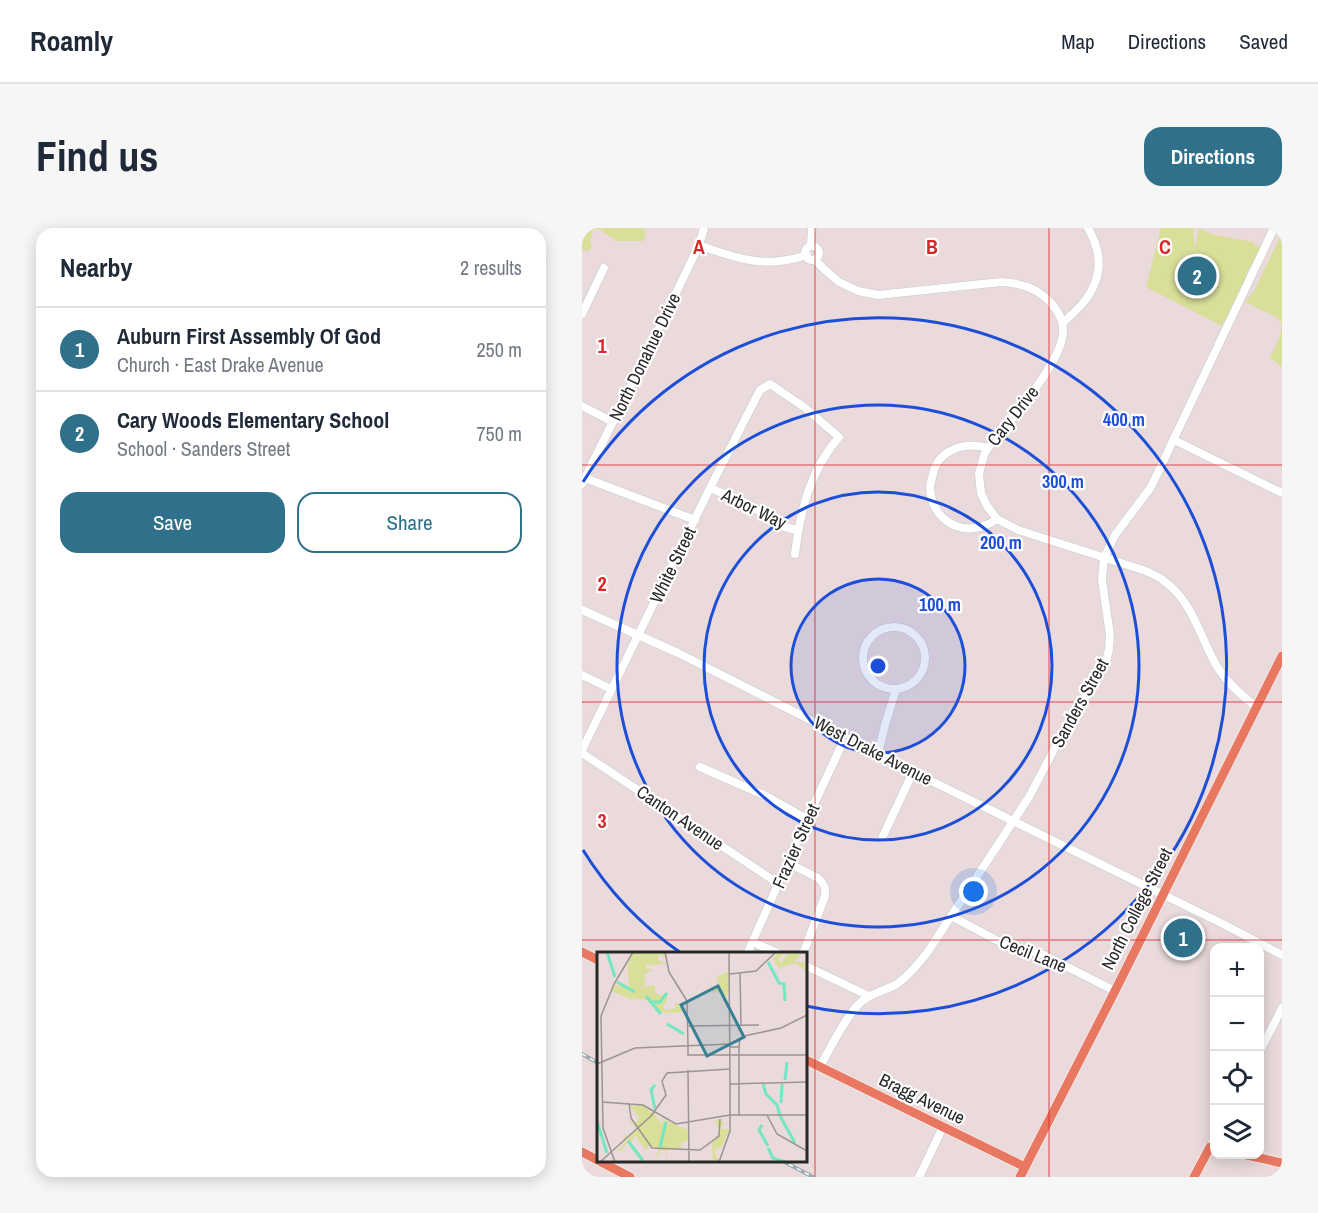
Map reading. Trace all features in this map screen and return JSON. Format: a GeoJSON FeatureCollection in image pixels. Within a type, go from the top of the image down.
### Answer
{"type":"FeatureCollection","features":[{"type":"Feature","properties":{"kind":"main road","name":"North College Street"},"geometry":{"type":"LineString","coordinates":[[1020,1177],[1282,656]]}},
{"type":"Feature","properties":{"kind":"main road"},"geometry":{"type":"LineString","coordinates":[[582,952],[597,960]]}},
{"type":"Feature","properties":{"kind":"main road","name":"Bragg Avenue"},"geometry":{"type":"LineString","coordinates":[[807,1060],[1025,1167]]}},
{"type":"Feature","properties":{"kind":"main road"},"geometry":{"type":"LineString","coordinates":[[1194,1177],[1210,1149]]}},
{"type":"Feature","properties":{"kind":"main road"},"geometry":{"type":"LineString","coordinates":[[582,1152],[597,1160]]}},
{"type":"Feature","properties":{"kind":"main road"},"geometry":{"type":"LineString","coordinates":[[1262,1159],[1282,1163]]}},
{"type":"Feature","properties":{"kind":"main road"},"geometry":{"type":"LineString","coordinates":[[601,1162],[630,1177]]}},
{"type":"Feature","properties":{"kind":"street","name":"North Donahue Drive"},"geometry":{"type":"LineString","coordinates":[[583,481],[699,245],[705,228]]}},
{"type":"Feature","properties":{"kind":"street"},"geometry":{"type":"LineString","coordinates":[[811,245],[812,228]]}},
{"type":"Feature","properties":{"kind":"street"},"geometry":{"type":"LineString","coordinates":[[811,245],[806,248],[810,259],[815,260],[839,282],[858,291],[878,295],[1001,282],[1022,284],[1041,294],[1051,304],[1063,323],[1083,303],[1094,286],[1099,267],[1098,247],[1089,228]]}},
{"type":"Feature","properties":{"kind":"street","name":"Sanders Street"},"geometry":{"type":"LineString","coordinates":[[820,1066],[852,1011],[860,1002],[897,984],[923,958],[1014,821],[1100,674],[1106,662],[1110,635],[1102,580],[1104,558],[1115,535],[1151,487],[1274,228]]}},
{"type":"Feature","properties":{"kind":"street"},"geometry":{"type":"LineString","coordinates":[[699,245],[733,257],[762,263],[782,262],[807,255]]}},
{"type":"Feature","properties":{"kind":"street"},"geometry":{"type":"LineString","coordinates":[[811,245],[816,247],[819,254],[815,260]]}},
{"type":"Feature","properties":{"kind":"street"},"geometry":{"type":"LineString","coordinates":[[582,314],[604,268]]}},
{"type":"Feature","properties":{"kind":"street","name":"Cary Drive"},"geometry":{"type":"LineString","coordinates":[[997,519],[981,494],[979,474],[984,455],[1053,363],[1061,345],[1063,323]]}},
{"type":"Feature","properties":{"kind":"street","name":"White Street"},"geometry":{"type":"LineString","coordinates":[[582,751],[760,390],[770,384],[804,407],[839,437],[830,448],[811,484],[797,530]]}},
{"type":"Feature","properties":{"kind":"street"},"geometry":{"type":"LineString","coordinates":[[582,406],[613,422]]}},
{"type":"Feature","properties":{"kind":"street"},"geometry":{"type":"LineString","coordinates":[[1174,440],[1282,493]]}},
{"type":"Feature","properties":{"kind":"street"},"geometry":{"type":"LineString","coordinates":[[988,448],[970,445],[948,451],[934,467],[930,487],[935,507],[949,522],[968,529],[988,526],[997,519],[1018,530],[1162,579],[1178,592],[1190,609],[1216,664],[1227,681],[1256,707]]}},
{"type":"Feature","properties":{"kind":"street"},"geometry":{"type":"LineString","coordinates":[[583,481],[695,520]]}},
{"type":"Feature","properties":{"kind":"street","name":"Arbor Way"},"geometry":{"type":"LineString","coordinates":[[710,488],[746,503],[785,527],[797,530]]}},
{"type":"Feature","properties":{"kind":"street"},"geometry":{"type":"LineString","coordinates":[[795,554],[797,530]]}},
{"type":"Feature","properties":{"kind":"street","name":"West Drake Avenue"},"geometry":{"type":"LineString","coordinates":[[582,610],[688,659],[912,772],[1224,924],[1282,955]]}},
{"type":"Feature","properties":{"kind":"street"},"geometry":{"type":"LineString","coordinates":[[889,627],[909,631],[917,637],[925,655],[921,674],[906,687],[896,689],[876,684],[864,667],[865,646],[871,637],[889,627]]}},
{"type":"Feature","properties":{"kind":"street"},"geometry":{"type":"LineString","coordinates":[[582,675],[611,689]]}},
{"type":"Feature","properties":{"kind":"street"},"geometry":{"type":"LineString","coordinates":[[878,754],[896,689]]}},
{"type":"Feature","properties":{"kind":"street","name":"Frazier Street"},"geometry":{"type":"LineString","coordinates":[[748,952],[845,738]]}},
{"type":"Feature","properties":{"kind":"street","name":"Canton Avenue"},"geometry":{"type":"LineString","coordinates":[[582,751],[778,884]]}},
{"type":"Feature","properties":{"kind":"street"},"geometry":{"type":"LineString","coordinates":[[700,766],[766,796],[807,819]]}},
{"type":"Feature","properties":{"kind":"street"},"geometry":{"type":"LineString","coordinates":[[883,836],[912,772]]}},
{"type":"Feature","properties":{"kind":"street"},"geometry":{"type":"LineString","coordinates":[[788,863],[818,878],[826,891],[804,952]]}},
{"type":"Feature","properties":{"kind":"street","name":"Cecil Lane"},"geometry":{"type":"LineString","coordinates":[[951,916],[1000,942],[1044,955],[1115,991]]}},
{"type":"Feature","properties":{"kind":"street"},"geometry":{"type":"LineString","coordinates":[[753,942],[775,952]]}},
{"type":"Feature","properties":{"kind":"street"},"geometry":{"type":"LineString","coordinates":[[807,966],[869,996]]}},
{"type":"Feature","properties":{"kind":"street"},"geometry":{"type":"LineString","coordinates":[[1264,1043],[1282,1008]]}},
{"type":"Feature","properties":{"kind":"street"},"geometry":{"type":"LineString","coordinates":[[919,1177],[942,1127]]}},
{"type":"Feature","properties":{"kind":"green space"},"geometry":{"type":"Polygon","coordinates":[[[582,228],[642,228],[646,230],[644,241],[617,241],[599,229],[593,230],[590,243],[592,247],[588,251],[583,250],[582,253],[582,228]]]}},
{"type":"Feature","properties":{"kind":"green space"},"geometry":{"type":"Polygon","coordinates":[[[1161,228],[1193,228],[1195,249],[1199,228],[1211,234],[1253,242],[1255,246],[1261,245],[1222,326],[1146,287],[1161,228]]]}},
{"type":"Feature","properties":{"kind":"green space"},"geometry":{"type":"Polygon","coordinates":[[[1282,233],[1282,323],[1276,317],[1245,302],[1254,291],[1282,233]]]}},
{"type":"Feature","properties":{"kind":"green space"},"geometry":{"type":"Polygon","coordinates":[[[1282,323],[1282,367],[1270,358],[1280,336],[1282,323]]]}},
{"type":"Feature","properties":{"kind":"railway"},"geometry":{"type":"LineString","coordinates":[[582,1054],[597,1062]]}},
{"type":"Feature","properties":{"kind":"railway"},"geometry":{"type":"LineString","coordinates":[[785,1162],[813,1177]]}},
{"type":"Feature","properties":{"kind":"place","name":"Cary Woods Elementary School"},"geometry":{"type":"Point","coordinates":[1197,276]}},
{"type":"Feature","properties":{"kind":"place","name":"Auburn First Assembly Of God"},"geometry":{"type":"Point","coordinates":[1183,938]}}]}
